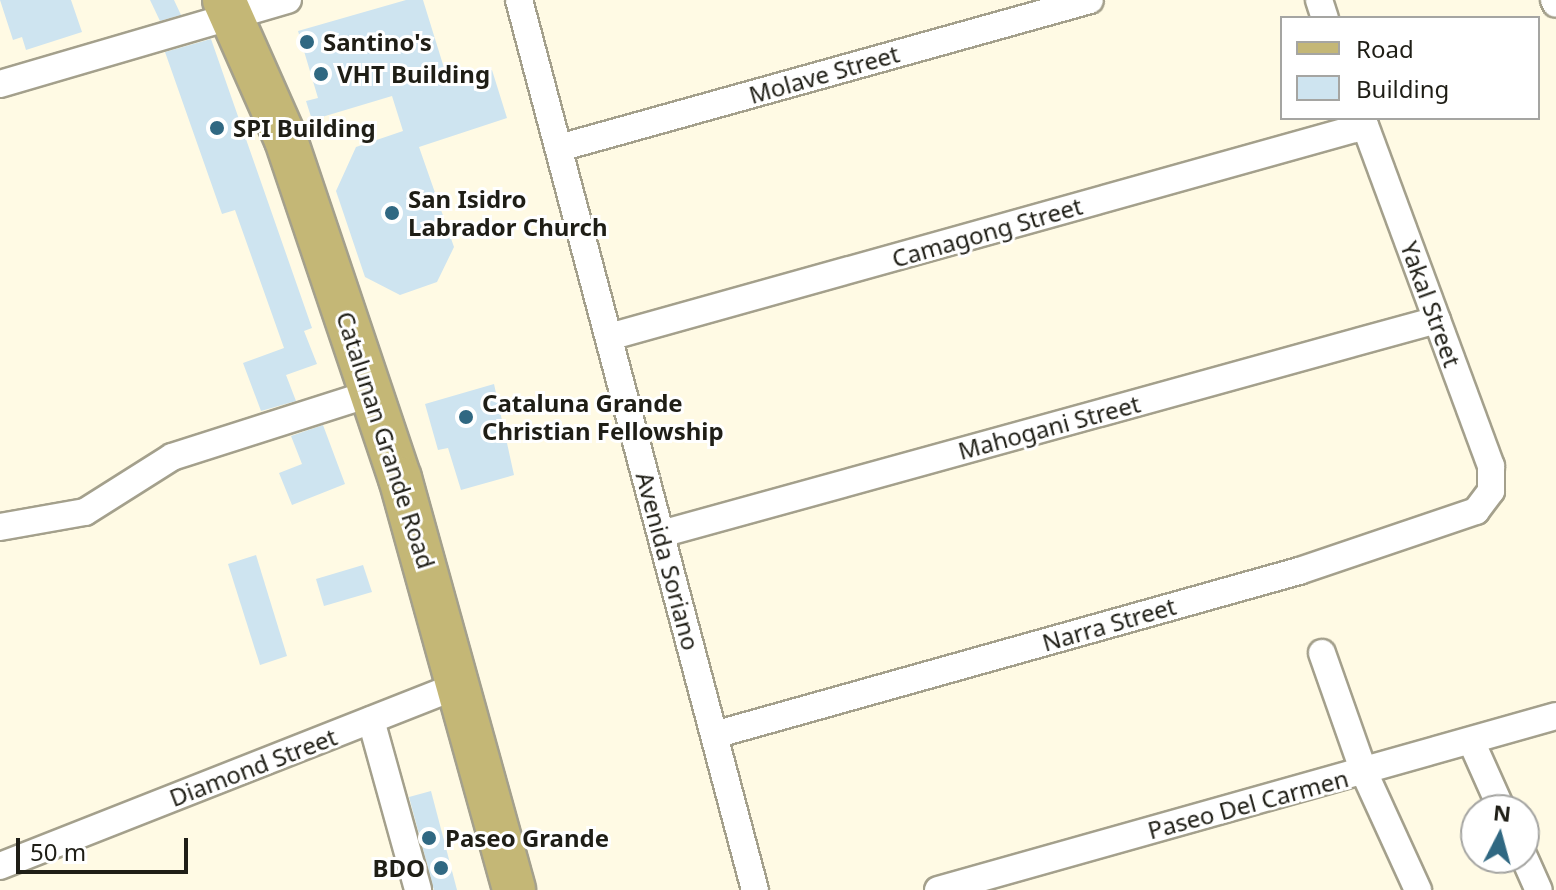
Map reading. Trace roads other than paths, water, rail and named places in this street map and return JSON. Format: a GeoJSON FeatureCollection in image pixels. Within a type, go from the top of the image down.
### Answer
{"type":"FeatureCollection","features":[{"type":"Feature","properties":{"kind":"main road","name":"Catalunan Grande Road"},"geometry":{"type":"LineString","coordinates":[[228,7],[286,140],[372,393],[460,685],[514,890]]}},
{"type":"Feature","properties":{"kind":"street"},"geometry":{"type":"LineString","coordinates":[[0,84],[228,7],[288,0]]}},
{"type":"Feature","properties":{"kind":"street","name":"Avenida Soriano"},"geometry":{"type":"LineString","coordinates":[[519,0],[755,890]]}},
{"type":"Feature","properties":{"kind":"street","name":"Molave Street"},"geometry":{"type":"LineString","coordinates":[[559,148],[1090,0]]}},
{"type":"Feature","properties":{"kind":"street","name":"Yakal Street"},"geometry":{"type":"LineString","coordinates":[[1364,122],[1491,466],[1491,491]]}},
{"type":"Feature","properties":{"kind":"street","name":"Camagong Street"},"geometry":{"type":"LineString","coordinates":[[609,337],[1364,122]]}},
{"type":"Feature","properties":{"kind":"street","name":"Mahogani Street"},"geometry":{"type":"LineString","coordinates":[[661,534],[1437,320]]}},
{"type":"Feature","properties":{"kind":"street"},"geometry":{"type":"LineString","coordinates":[[0,527],[85,512],[172,457],[372,393]]}},
{"type":"Feature","properties":{"kind":"street","name":"Narra Street"},"geometry":{"type":"LineString","coordinates":[[714,735],[1299,571],[1462,518],[1491,491]]}},
{"type":"Feature","properties":{"kind":"street"},"geometry":{"type":"LineString","coordinates":[[1322,653],[1364,772],[1418,890]]}},
{"type":"Feature","properties":{"kind":"street","name":"Diamond Street"},"geometry":{"type":"LineString","coordinates":[[0,866],[460,685]]}},
{"type":"Feature","properties":{"kind":"street","name":"Paseo Del Carmen"},"geometry":{"type":"LineString","coordinates":[[938,890],[1472,743],[1556,716]]}},
{"type":"Feature","properties":{"kind":"street"},"geometry":{"type":"LineString","coordinates":[[371,720],[415,889]]}},
{"type":"Feature","properties":{"kind":"street"},"geometry":{"type":"LineString","coordinates":[[1472,743],[1495,794]]}},
{"type":"Feature","properties":{"kind":"place","name":"Santino's"},"geometry":{"type":"Point","coordinates":[307,42]}},
{"type":"Feature","properties":{"kind":"place","name":"VHT Building"},"geometry":{"type":"Point","coordinates":[321,74]}},
{"type":"Feature","properties":{"kind":"place","name":"SPI Building"},"geometry":{"type":"Point","coordinates":[217,128]}},
{"type":"Feature","properties":{"kind":"place","name":"San Isidro Labrador Church"},"geometry":{"type":"Point","coordinates":[392,213]}},
{"type":"Feature","properties":{"kind":"place","name":"Cataluna Grande Christian Fellowship"},"geometry":{"type":"Point","coordinates":[466,417]}},
{"type":"Feature","properties":{"kind":"place","name":"Paseo Grande"},"geometry":{"type":"Point","coordinates":[429,838]}},
{"type":"Feature","properties":{"kind":"place","name":"BDO"},"geometry":{"type":"Point","coordinates":[441,868]}}]}
